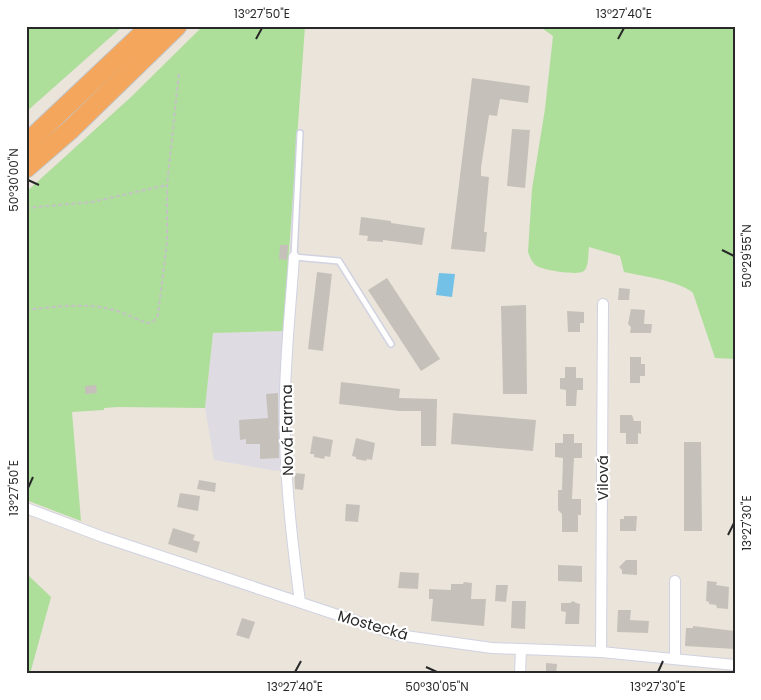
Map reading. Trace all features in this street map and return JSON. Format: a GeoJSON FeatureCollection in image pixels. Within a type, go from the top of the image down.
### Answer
{"type":"FeatureCollection","features":[{"type":"Feature","properties":{"kind":"highway"},"geometry":{"type":"LineString","coordinates":[[26,144],[152,26]]}},
{"type":"Feature","properties":{"kind":"highway"},"geometry":{"type":"LineString","coordinates":[[26,168],[71,129],[177,26]]}},
{"type":"Feature","properties":{"kind":"street","name":"Nová Farma"},"geometry":{"type":"LineString","coordinates":[[294,257],[285,394],[286,468],[292,542],[300,602]]}},
{"type":"Feature","properties":{"kind":"street","name":"Vilová"},"geometry":{"type":"LineString","coordinates":[[601,652],[604,304]]}},
{"type":"Feature","properties":{"kind":"street","name":"Mostecká"},"geometry":{"type":"LineString","coordinates":[[26,508],[103,537],[398,635],[492,648],[601,652],[735,665]]}},
{"type":"Feature","properties":{"kind":"street"},"geometry":{"type":"LineString","coordinates":[[674,659],[675,581]]}},
{"type":"Feature","properties":{"kind":"street"},"geometry":{"type":"LineString","coordinates":[[520,674],[521,649]]}},
{"type":"Feature","properties":{"kind":"lane","name":"Nová Farma"},"geometry":{"type":"LineString","coordinates":[[294,257],[300,133]]}},
{"type":"Feature","properties":{"kind":"lane"},"geometry":{"type":"LineString","coordinates":[[294,257],[339,261],[391,344]]}},
{"type":"Feature","properties":{"kind":"path"},"geometry":{"type":"LineString","coordinates":[[26,310],[66,306],[90,307],[113,310],[147,323],[153,322],[159,312],[167,242],[167,185],[179,72]]}},
{"type":"Feature","properties":{"kind":"path"},"geometry":{"type":"LineString","coordinates":[[26,208],[92,202],[167,185]]}},
{"type":"Feature","properties":{"kind":"shaded area"},"geometry":{"type":"Polygon","coordinates":[[[285,331],[283,470],[277,471],[214,460],[205,408],[213,333],[285,331]]]}},
{"type":"Feature","properties":{"kind":"green space"},"geometry":{"type":"Polygon","coordinates":[[[26,26],[123,26],[26,112],[26,26]]]}},
{"type":"Feature","properties":{"kind":"green space"},"geometry":{"type":"Polygon","coordinates":[[[203,26],[305,26],[285,331],[213,333],[205,408],[118,407],[72,412],[81,521],[26,500],[26,192],[131,97],[203,26]]]}},
{"type":"Feature","properties":{"kind":"green space"},"geometry":{"type":"Polygon","coordinates":[[[539,26],[735,26],[735,359],[715,358],[693,293],[670,282],[624,272],[620,256],[589,247],[586,269],[575,273],[540,268],[531,260],[528,252],[532,189],[545,109],[553,36],[539,26]]]}},
{"type":"Feature","properties":{"kind":"green space"},"geometry":{"type":"Polygon","coordinates":[[[26,534],[28,535],[28,575],[51,597],[30,674],[26,674],[26,534]]]}},
{"type":"Feature","properties":{"kind":"water"},"geometry":{"type":"Polygon","coordinates":[[[439,273],[455,274],[452,297],[436,295],[439,273]]]}},
{"type":"Feature","properties":{"kind":"building"},"geometry":{"type":"Polygon","coordinates":[[[472,78],[530,86],[528,103],[500,99],[497,116],[489,115],[481,168],[481,176],[489,177],[484,232],[487,232],[485,252],[451,249],[472,78]]]}},
{"type":"Feature","properties":{"kind":"building"},"geometry":{"type":"Polygon","coordinates":[[[512,129],[530,130],[525,188],[507,186],[512,129]]]}},
{"type":"Feature","properties":{"kind":"building"},"geometry":{"type":"Polygon","coordinates":[[[361,217],[425,228],[422,245],[383,240],[383,242],[367,241],[368,236],[359,235],[361,217]]]}},
{"type":"Feature","properties":{"kind":"building"},"geometry":{"type":"Polygon","coordinates":[[[280,245],[288,245],[287,260],[279,259],[280,245]]]}},
{"type":"Feature","properties":{"kind":"building"},"geometry":{"type":"Polygon","coordinates":[[[317,272],[332,274],[323,351],[308,349],[317,272]]]}},
{"type":"Feature","properties":{"kind":"building"},"geometry":{"type":"Polygon","coordinates":[[[387,278],[440,359],[421,371],[368,290],[387,278]]]}},
{"type":"Feature","properties":{"kind":"building"},"geometry":{"type":"Polygon","coordinates":[[[619,288],[630,289],[629,300],[618,300],[619,288]]]}},
{"type":"Feature","properties":{"kind":"building"},"geometry":{"type":"Polygon","coordinates":[[[526,305],[527,394],[503,394],[501,306],[526,305]]]}},
{"type":"Feature","properties":{"kind":"building"},"geometry":{"type":"Polygon","coordinates":[[[631,309],[645,310],[644,324],[652,324],[651,333],[630,333],[631,327],[628,324],[631,309]]]}},
{"type":"Feature","properties":{"kind":"building"},"geometry":{"type":"Polygon","coordinates":[[[567,311],[584,312],[584,323],[580,323],[580,332],[568,332],[567,311]]]}},
{"type":"Feature","properties":{"kind":"building"},"geometry":{"type":"Polygon","coordinates":[[[630,357],[641,357],[641,364],[645,364],[645,376],[640,376],[640,383],[630,383],[630,357]]]}},
{"type":"Feature","properties":{"kind":"building"},"geometry":{"type":"Polygon","coordinates":[[[565,367],[576,367],[576,378],[583,378],[583,390],[577,390],[576,406],[566,406],[566,390],[560,389],[560,378],[565,378],[565,367]]]}},
{"type":"Feature","properties":{"kind":"building"},"geometry":{"type":"Polygon","coordinates":[[[341,382],[400,389],[399,398],[437,399],[436,446],[421,446],[421,411],[399,411],[339,404],[341,382]]]}},
{"type":"Feature","properties":{"kind":"building"},"geometry":{"type":"Polygon","coordinates":[[[96,385],[97,393],[85,394],[85,386],[96,385]]]}},
{"type":"Feature","properties":{"kind":"building"},"geometry":{"type":"Polygon","coordinates":[[[278,393],[279,458],[260,459],[260,444],[246,444],[246,439],[240,440],[239,420],[268,418],[266,394],[278,393]]]}},
{"type":"Feature","properties":{"kind":"building"},"geometry":{"type":"Polygon","coordinates":[[[453,413],[536,420],[533,451],[451,444],[453,413]]]}},
{"type":"Feature","properties":{"kind":"building"},"geometry":{"type":"Polygon","coordinates":[[[620,415],[632,415],[634,421],[641,421],[641,434],[638,433],[638,444],[626,444],[626,433],[620,433],[620,415]]]}},
{"type":"Feature","properties":{"kind":"building"},"geometry":{"type":"Polygon","coordinates":[[[563,434],[574,434],[574,443],[582,443],[582,458],[574,458],[572,499],[581,499],[581,515],[578,515],[578,532],[562,532],[562,514],[558,510],[558,490],[562,490],[563,458],[555,457],[555,443],[563,443],[563,434]]]}},
{"type":"Feature","properties":{"kind":"building"},"geometry":{"type":"Polygon","coordinates":[[[313,436],[333,440],[330,457],[325,456],[324,459],[310,454],[313,436]]]}},
{"type":"Feature","properties":{"kind":"building"},"geometry":{"type":"Polygon","coordinates":[[[356,438],[375,443],[372,460],[356,459],[356,457],[352,456],[356,438]]]}},
{"type":"Feature","properties":{"kind":"building"},"geometry":{"type":"Polygon","coordinates":[[[684,442],[701,442],[702,531],[684,531],[684,442]]]}},
{"type":"Feature","properties":{"kind":"building"},"geometry":{"type":"Polygon","coordinates":[[[294,473],[305,474],[303,490],[295,489],[294,473]]]}},
{"type":"Feature","properties":{"kind":"building"},"geometry":{"type":"Polygon","coordinates":[[[199,480],[216,483],[215,492],[197,489],[199,480]]]}},
{"type":"Feature","properties":{"kind":"building"},"geometry":{"type":"Polygon","coordinates":[[[180,493],[200,496],[198,511],[177,507],[180,493]]]}},
{"type":"Feature","properties":{"kind":"building"},"geometry":{"type":"Polygon","coordinates":[[[346,504],[360,505],[358,522],[345,521],[346,504]]]}},
{"type":"Feature","properties":{"kind":"building"},"geometry":{"type":"Polygon","coordinates":[[[624,516],[637,516],[636,531],[620,531],[620,519],[624,519],[624,516]]]}},
{"type":"Feature","properties":{"kind":"building"},"geometry":{"type":"Polygon","coordinates":[[[173,528],[195,535],[193,540],[200,542],[197,553],[168,544],[173,528]]]}},
{"type":"Feature","properties":{"kind":"building"},"geometry":{"type":"Polygon","coordinates":[[[626,560],[637,560],[637,575],[622,574],[622,570],[619,567],[626,560]]]}},
{"type":"Feature","properties":{"kind":"building"},"geometry":{"type":"Polygon","coordinates":[[[558,565],[582,566],[582,582],[558,581],[558,565]]]}},
{"type":"Feature","properties":{"kind":"building"},"geometry":{"type":"Polygon","coordinates":[[[400,572],[419,573],[418,589],[398,588],[400,572]]]}},
{"type":"Feature","properties":{"kind":"building"},"geometry":{"type":"Polygon","coordinates":[[[707,581],[717,582],[716,585],[729,587],[728,609],[717,608],[716,605],[709,604],[706,601],[707,581]]]}},
{"type":"Feature","properties":{"kind":"building"},"geometry":{"type":"Polygon","coordinates":[[[464,582],[472,583],[471,599],[486,599],[484,626],[431,621],[433,599],[429,599],[429,589],[451,590],[451,584],[463,584],[464,582]]]}},
{"type":"Feature","properties":{"kind":"building"},"geometry":{"type":"Polygon","coordinates":[[[496,585],[508,585],[506,602],[495,601],[496,585]]]}},
{"type":"Feature","properties":{"kind":"building"},"geometry":{"type":"Polygon","coordinates":[[[512,601],[526,601],[525,629],[511,628],[512,601]]]}},
{"type":"Feature","properties":{"kind":"building"},"geometry":{"type":"Polygon","coordinates":[[[573,601],[580,604],[579,624],[565,624],[566,612],[561,611],[561,603],[573,601]]]}},
{"type":"Feature","properties":{"kind":"building"},"geometry":{"type":"Polygon","coordinates":[[[618,610],[631,610],[630,620],[649,621],[648,633],[617,632],[618,610]]]}},
{"type":"Feature","properties":{"kind":"building"},"geometry":{"type":"Polygon","coordinates":[[[242,618],[255,622],[249,639],[236,635],[242,618]]]}},
{"type":"Feature","properties":{"kind":"building"},"geometry":{"type":"Polygon","coordinates":[[[693,626],[735,631],[735,649],[685,646],[686,628],[693,628],[693,626]]]}},
{"type":"Feature","properties":{"kind":"building"},"geometry":{"type":"Polygon","coordinates":[[[546,663],[557,664],[556,674],[546,674],[546,663]]]}}]}
